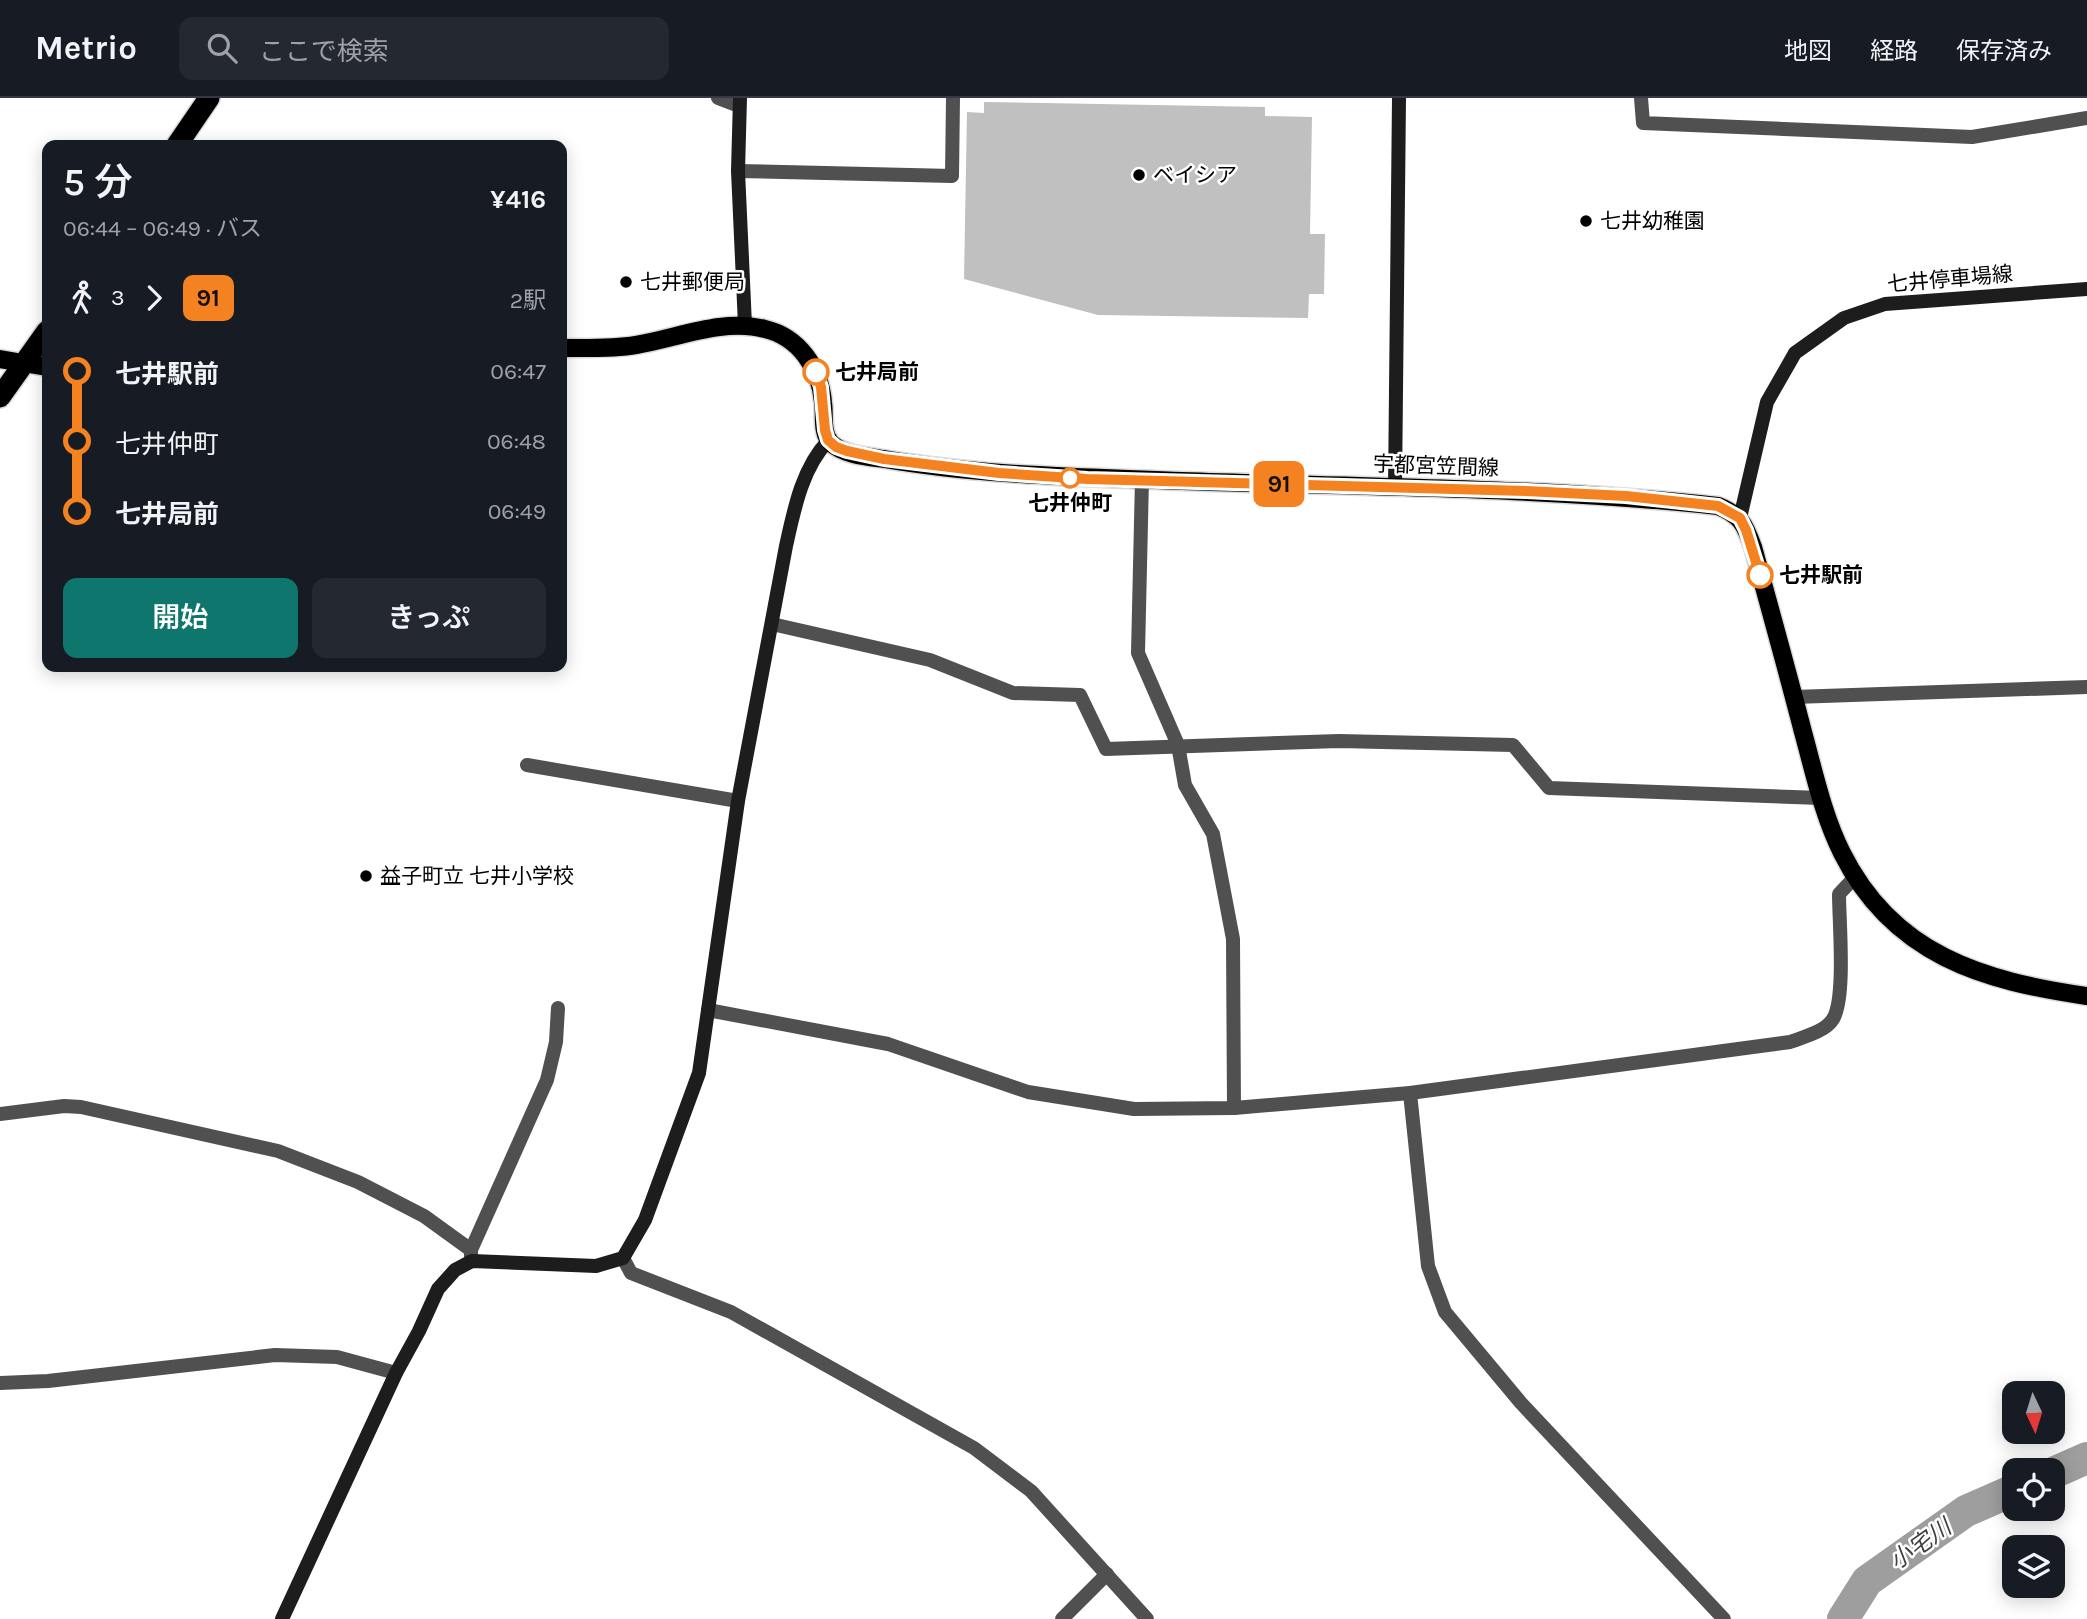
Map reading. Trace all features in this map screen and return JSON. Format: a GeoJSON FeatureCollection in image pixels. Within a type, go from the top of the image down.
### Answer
{"type":"FeatureCollection","features":[{"type":"Feature","properties":{"kind":"highway"},"geometry":{"type":"LineString","coordinates":[[180,140],[209,98]]}},
{"type":"Feature","properties":{"kind":"highway"},"geometry":{"type":"LineString","coordinates":[[0,397],[42,338]]}},
{"type":"Feature","properties":{"kind":"main road"},"geometry":{"type":"LineString","coordinates":[[567,348],[634,345],[727,326],[745,325],[768,329],[787,338],[802,350],[814,367],[821,387],[828,440]]}},
{"type":"Feature","properties":{"kind":"main road"},"geometry":{"type":"LineString","coordinates":[[0,359],[42,366]]}},
{"type":"Feature","properties":{"kind":"main road","name":"宇都宮笠間線"},"geometry":{"type":"LineString","coordinates":[[828,440],[847,451],[884,459],[999,473],[1087,479],[1626,496],[1718,506],[1740,518]]}},
{"type":"Feature","properties":{"kind":"main road"},"geometry":{"type":"LineString","coordinates":[[1740,518],[1753,547],[1821,798],[1841,851],[1855,877],[1895,923],[1916,941],[1940,955],[1976,972],[2005,981],[2087,996]]}},
{"type":"Feature","properties":{"kind":"street"},"geometry":{"type":"LineString","coordinates":[[718,98],[740,102],[738,172],[745,325]]}},
{"type":"Feature","properties":{"kind":"street"},"geometry":{"type":"LineString","coordinates":[[738,172],[952,176],[953,98]]}},
{"type":"Feature","properties":{"kind":"street"},"geometry":{"type":"LineString","coordinates":[[1395,488],[1399,98]]}},
{"type":"Feature","properties":{"kind":"street"},"geometry":{"type":"LineString","coordinates":[[1641,98],[1643,123],[1972,137],[2087,118]]}},
{"type":"Feature","properties":{"kind":"street","name":"七井停車場線"},"geometry":{"type":"LineString","coordinates":[[1740,518],[1766,402],[1795,353],[1844,318],[1885,304],[2087,289]]}},
{"type":"Feature","properties":{"kind":"street"},"geometry":{"type":"LineString","coordinates":[[0,1114],[64,1106],[81,1107],[278,1151],[358,1182],[424,1216],[471,1256],[596,1266],[623,1258],[645,1220],[699,1073],[738,801],[797,501],[810,466],[828,440]]}},
{"type":"Feature","properties":{"kind":"street"},"geometry":{"type":"LineString","coordinates":[[1142,479],[1138,653],[1178,745],[1185,785],[1213,834],[1233,939],[1234,1108]]}},
{"type":"Feature","properties":{"kind":"street"},"geometry":{"type":"LineString","coordinates":[[772,624],[930,660],[1013,693],[1080,695],[1105,749],[1339,741],[1513,746],[1549,788],[1821,798]]}},
{"type":"Feature","properties":{"kind":"street"},"geometry":{"type":"LineString","coordinates":[[1794,697],[2087,687]]}},
{"type":"Feature","properties":{"kind":"street"},"geometry":{"type":"LineString","coordinates":[[527,765],[738,801]]}},
{"type":"Feature","properties":{"kind":"street"},"geometry":{"type":"LineString","coordinates":[[708,1010],[888,1044],[1028,1092],[1133,1109],[1234,1108],[1410,1093],[1790,1042],[1815,1032],[1832,1020],[1840,995],[1839,894],[1855,877]]}},
{"type":"Feature","properties":{"kind":"street"},"geometry":{"type":"LineString","coordinates":[[282,1619],[438,1289],[471,1256],[547,1080],[556,1042],[558,1008]]}},
{"type":"Feature","properties":{"kind":"street"},"geometry":{"type":"LineString","coordinates":[[1410,1093],[1428,1266],[1444,1312],[1521,1404],[1724,1619]]}},
{"type":"Feature","properties":{"kind":"street"},"geometry":{"type":"LineString","coordinates":[[623,1258],[631,1273],[731,1312],[974,1448],[1031,1491],[1147,1619]]}},
{"type":"Feature","properties":{"kind":"street"},"geometry":{"type":"LineString","coordinates":[[0,1383],[48,1381],[275,1355],[337,1357],[396,1373]]}},
{"type":"Feature","properties":{"kind":"street"},"geometry":{"type":"LineString","coordinates":[[1062,1619],[1107,1574]]}},
{"type":"Feature","properties":{"kind":"building","name":"ベイシア"},"geometry":{"type":"Polygon","coordinates":[[[984,102],[1265,107],[1265,116],[1312,117],[1310,234],[1325,234],[1324,294],[1309,294],[1308,318],[1098,315],[964,279],[967,112],[984,113],[984,102]]]}},
{"type":"Feature","properties":{"kind":"waterway","name":"小宅川"},"geometry":{"type":"LineString","coordinates":[[2065,1468],[2087,1458]]}},
{"type":"Feature","properties":{"kind":"waterway","name":"小宅川"},"geometry":{"type":"LineString","coordinates":[[1843,1619],[1867,1581],[1966,1511],[2002,1495]]}},
{"type":"Feature","properties":{"kind":"bus line","name":"91"},"geometry":{"type":"LineString","coordinates":[[816,372],[821,387],[828,440],[847,451],[884,459],[999,473],[1087,479],[1526,491],[1626,496],[1718,506],[1740,518],[1753,547],[1760,575]]}},
{"type":"Feature","properties":{"kind":"place","name":"ベイシア"},"geometry":{"type":"Point","coordinates":[1139,175]}},
{"type":"Feature","properties":{"kind":"place","name":"七井幼稚園"},"geometry":{"type":"Point","coordinates":[1586,221]}},
{"type":"Feature","properties":{"kind":"place","name":"七井郵便局"},"geometry":{"type":"Point","coordinates":[626,282]}},
{"type":"Feature","properties":{"kind":"place","name":"七井局前"},"geometry":{"type":"Point","coordinates":[816,372]}},
{"type":"Feature","properties":{"kind":"place","name":"七井仲町"},"geometry":{"type":"Point","coordinates":[1070,478]}},
{"type":"Feature","properties":{"kind":"place","name":"七井駅前"},"geometry":{"type":"Point","coordinates":[1760,575]}},
{"type":"Feature","properties":{"kind":"place","name":"益子町立 七井小学校"},"geometry":{"type":"Point","coordinates":[366,876]}}]}
